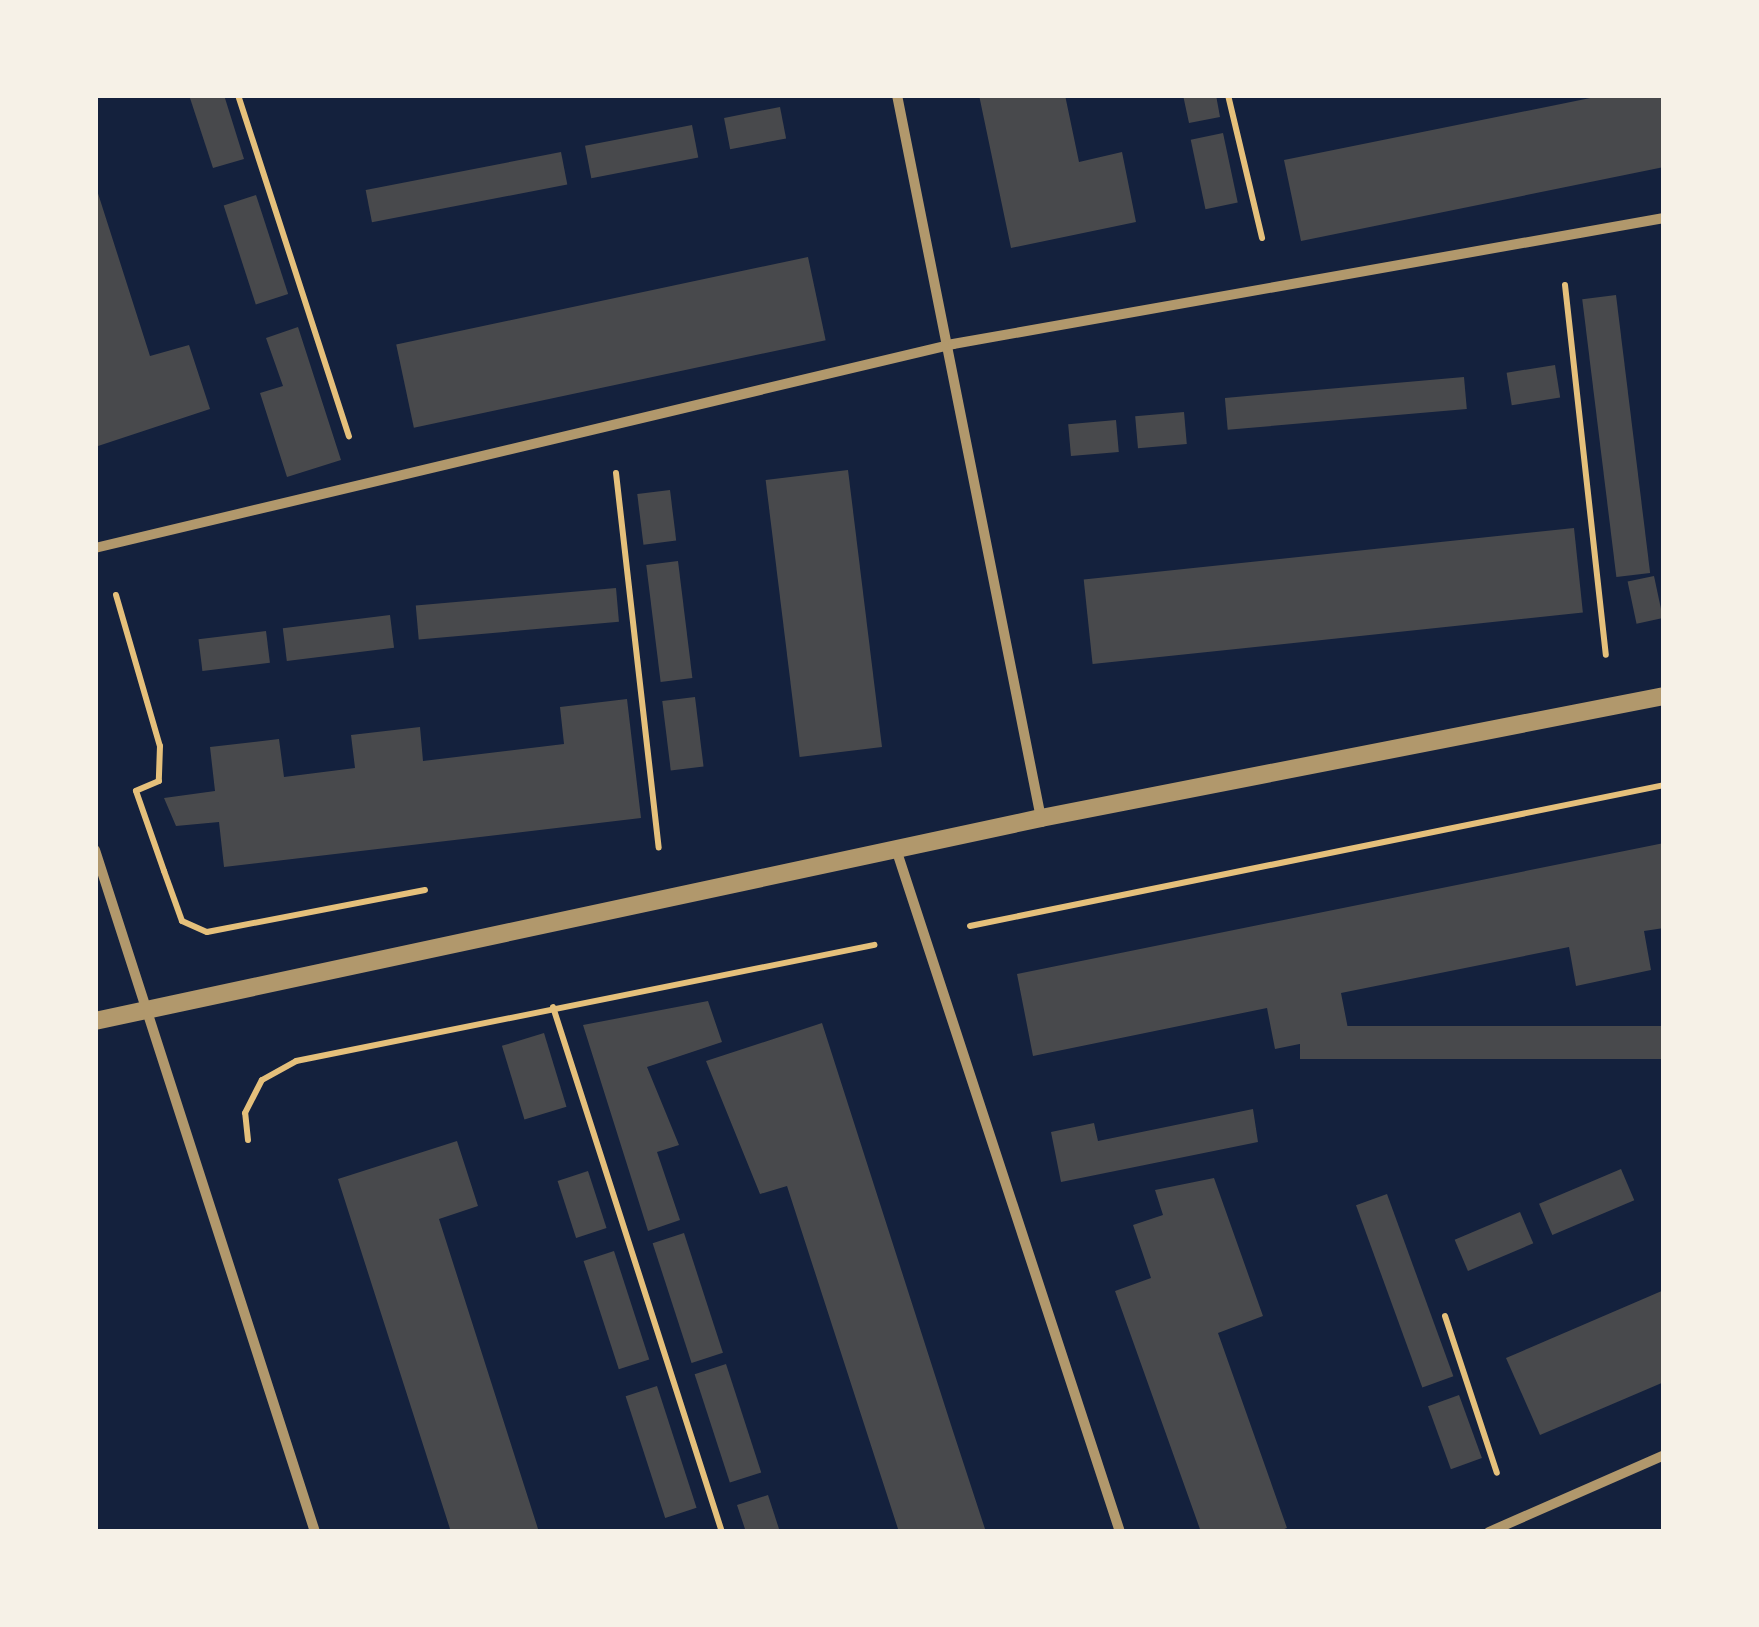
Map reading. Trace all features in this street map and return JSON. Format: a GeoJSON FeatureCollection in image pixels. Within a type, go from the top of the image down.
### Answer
{"type":"FeatureCollection","features":[{"type":"Feature","properties":{"kind":"street"},"geometry":{"type":"LineString","coordinates":[[897,95],[953,344],[1041,818]]}},
{"type":"Feature","properties":{"kind":"street"},"geometry":{"type":"LineString","coordinates":[[98,547],[953,344],[1664,218]]}},
{"type":"Feature","properties":{"kind":"street"},"geometry":{"type":"LineString","coordinates":[[95,1021],[895,848],[1664,696]]}},
{"type":"Feature","properties":{"kind":"street"},"geometry":{"type":"LineString","coordinates":[[895,848],[1120,1532]]}},
{"type":"Feature","properties":{"kind":"street"},"geometry":{"type":"LineString","coordinates":[[95,850],[152,1011],[315,1532]]}},
{"type":"Feature","properties":{"kind":"street"},"geometry":{"type":"LineString","coordinates":[[1489,1532],[1664,1455]]}},
{"type":"Feature","properties":{"kind":"path"},"geometry":{"type":"LineString","coordinates":[[238,95],[365,484]]}},
{"type":"Feature","properties":{"kind":"path"},"geometry":{"type":"LineString","coordinates":[[1228,95],[1274,288]]}},
{"type":"Feature","properties":{"kind":"path"},"geometry":{"type":"LineString","coordinates":[[1560,237],[1612,706]]}},
{"type":"Feature","properties":{"kind":"path"},"geometry":{"type":"LineString","coordinates":[[611,426],[664,899]]}},
{"type":"Feature","properties":{"kind":"path"},"geometry":{"type":"LineString","coordinates":[[98,547],[160,746],[160,781],[136,791],[164,870],[108,887]]}},
{"type":"Feature","properties":{"kind":"path"},"geometry":{"type":"LineString","coordinates":[[552,1006],[722,1532]]}},
{"type":"Feature","properties":{"kind":"path"},"geometry":{"type":"LineString","coordinates":[[1444,1316],[1513,1522]]}},
{"type":"Feature","properties":{"kind":"building"},"geometry":{"type":"Polygon","coordinates":[[[189,95],[224,95],[244,159],[213,168],[189,95]]]}},
{"type":"Feature","properties":{"kind":"building"},"geometry":{"type":"Polygon","coordinates":[[[979,95],[1065,95],[1079,162],[1122,152],[1136,222],[1011,248],[979,95]]]}},
{"type":"Feature","properties":{"kind":"building"},"geometry":{"type":"Polygon","coordinates":[[[1183,95],[1216,95],[1220,117],[1189,123],[1183,95]]]}},
{"type":"Feature","properties":{"kind":"building"},"geometry":{"type":"Polygon","coordinates":[[[1605,95],[1664,95],[1664,167],[1301,241],[1284,160],[1605,95]]]}},
{"type":"Feature","properties":{"kind":"building"},"geometry":{"type":"Polygon","coordinates":[[[780,107],[786,138],[730,149],[724,118],[780,107]]]}},
{"type":"Feature","properties":{"kind":"building"},"geometry":{"type":"Polygon","coordinates":[[[692,125],[698,157],[591,178],[585,146],[692,125]]]}},
{"type":"Feature","properties":{"kind":"building"},"geometry":{"type":"Polygon","coordinates":[[[1223,133],[1238,202],[1205,209],[1191,140],[1223,133]]]}},
{"type":"Feature","properties":{"kind":"building"},"geometry":{"type":"Polygon","coordinates":[[[561,152],[567,184],[372,222],[366,190],[561,152]]]}},
{"type":"Feature","properties":{"kind":"building"},"geometry":{"type":"Polygon","coordinates":[[[95,184],[150,356],[189,345],[210,409],[95,447],[95,184]]]}},
{"type":"Feature","properties":{"kind":"building"},"geometry":{"type":"Polygon","coordinates":[[[256,195],[288,294],[256,304],[224,206],[256,195]]]}},
{"type":"Feature","properties":{"kind":"building"},"geometry":{"type":"Polygon","coordinates":[[[808,257],[826,340],[414,428],[396,345],[808,257]]]}},
{"type":"Feature","properties":{"kind":"building"},"geometry":{"type":"Polygon","coordinates":[[[1616,295],[1650,573],[1616,577],[1582,299],[1616,295]]]}},
{"type":"Feature","properties":{"kind":"building"},"geometry":{"type":"Polygon","coordinates":[[[298,327],[341,460],[287,477],[260,393],[283,386],[266,338],[298,327]]]}},
{"type":"Feature","properties":{"kind":"building"},"geometry":{"type":"Polygon","coordinates":[[[1555,365],[1560,398],[1512,405],[1507,373],[1555,365]]]}},
{"type":"Feature","properties":{"kind":"building"},"geometry":{"type":"Polygon","coordinates":[[[1464,377],[1467,409],[1228,430],[1225,398],[1464,377]]]}},
{"type":"Feature","properties":{"kind":"building"},"geometry":{"type":"Polygon","coordinates":[[[1184,412],[1187,444],[1138,448],[1135,416],[1184,412]]]}},
{"type":"Feature","properties":{"kind":"building"},"geometry":{"type":"Polygon","coordinates":[[[1116,420],[1119,452],[1071,456],[1068,424],[1116,420]]]}},
{"type":"Feature","properties":{"kind":"building"},"geometry":{"type":"Polygon","coordinates":[[[848,470],[882,747],[800,757],[766,480],[848,470]]]}},
{"type":"Feature","properties":{"kind":"building"},"geometry":{"type":"Polygon","coordinates":[[[670,490],[676,541],[643,545],[637,494],[670,490]]]}},
{"type":"Feature","properties":{"kind":"building"},"geometry":{"type":"Polygon","coordinates":[[[1574,528],[1583,613],[1093,664],[1084,580],[1574,528]]]}},
{"type":"Feature","properties":{"kind":"building"},"geometry":{"type":"Polygon","coordinates":[[[678,561],[692,678],[661,682],[646,565],[678,561]]]}},
{"type":"Feature","properties":{"kind":"building"},"geometry":{"type":"Polygon","coordinates":[[[1654,576],[1663,618],[1637,624],[1628,582],[1654,576]]]}},
{"type":"Feature","properties":{"kind":"building"},"geometry":{"type":"Polygon","coordinates":[[[616,588],[619,622],[419,639],[416,606],[616,588]]]}},
{"type":"Feature","properties":{"kind":"building"},"geometry":{"type":"Polygon","coordinates":[[[390,615],[394,648],[287,661],[283,628],[390,615]]]}},
{"type":"Feature","properties":{"kind":"building"},"geometry":{"type":"Polygon","coordinates":[[[266,631],[270,663],[202,671],[199,639],[266,631]]]}},
{"type":"Feature","properties":{"kind":"building"},"geometry":{"type":"Polygon","coordinates":[[[695,697],[704,766],[671,770],[662,701],[695,697]]]}},
{"type":"Feature","properties":{"kind":"building"},"geometry":{"type":"Polygon","coordinates":[[[627,699],[641,818],[224,867],[219,822],[176,826],[164,798],[215,791],[210,747],[279,739],[284,777],[355,768],[351,735],[420,727],[423,761],[564,744],[560,707],[627,699]]]}},
{"type":"Feature","properties":{"kind":"building"},"geometry":{"type":"Polygon","coordinates":[[[1664,843],[1664,928],[1644,931],[1651,970],[1576,986],[1569,947],[1341,993],[1349,1034],[1275,1049],[1267,1008],[1033,1056],[1017,974],[1664,843]]]}},
{"type":"Feature","properties":{"kind":"building"},"geometry":{"type":"Polygon","coordinates":[[[708,1001],[722,1042],[647,1067],[679,1145],[657,1152],[680,1220],[648,1231],[583,1025],[708,1001]]]}},
{"type":"Feature","properties":{"kind":"building"},"geometry":{"type":"Polygon","coordinates":[[[822,1023],[986,1532],[899,1532],[787,1186],[760,1194],[706,1061],[822,1023]]]}},
{"type":"Feature","properties":{"kind":"building"},"geometry":{"type":"Polygon","coordinates":[[[1300,1026],[1664,1026],[1664,1059],[1300,1059],[1300,1026]]]}},
{"type":"Feature","properties":{"kind":"building"},"geometry":{"type":"Polygon","coordinates":[[[544,1033],[567,1107],[524,1119],[502,1046],[544,1033]]]}},
{"type":"Feature","properties":{"kind":"building"},"geometry":{"type":"Polygon","coordinates":[[[1253,1109],[1258,1142],[1061,1182],[1051,1132],[1094,1123],[1098,1141],[1253,1109]]]}},
{"type":"Feature","properties":{"kind":"building"},"geometry":{"type":"Polygon","coordinates":[[[457,1141],[478,1206],[439,1219],[539,1532],[451,1532],[338,1179],[457,1141]]]}},
{"type":"Feature","properties":{"kind":"building"},"geometry":{"type":"Polygon","coordinates":[[[1621,1169],[1634,1200],[1552,1235],[1539,1204],[1621,1169]]]}},
{"type":"Feature","properties":{"kind":"building"},"geometry":{"type":"Polygon","coordinates":[[[588,1171],[607,1228],[576,1238],[558,1181],[588,1171]]]}},
{"type":"Feature","properties":{"kind":"building"},"geometry":{"type":"Polygon","coordinates":[[[1214,1178],[1263,1316],[1218,1333],[1287,1528],[1276,1532],[1201,1532],[1115,1291],[1151,1278],[1133,1225],[1163,1215],[1155,1190],[1214,1178]]]}},
{"type":"Feature","properties":{"kind":"building"},"geometry":{"type":"Polygon","coordinates":[[[1387,1194],[1453,1376],[1422,1388],[1356,1205],[1387,1194]]]}},
{"type":"Feature","properties":{"kind":"building"},"geometry":{"type":"Polygon","coordinates":[[[1520,1212],[1533,1243],[1468,1271],[1455,1240],[1520,1212]]]}},
{"type":"Feature","properties":{"kind":"building"},"geometry":{"type":"Polygon","coordinates":[[[684,1233],[723,1353],[692,1363],[653,1243],[684,1233]]]}},
{"type":"Feature","properties":{"kind":"building"},"geometry":{"type":"Polygon","coordinates":[[[614,1251],[649,1359],[619,1369],[584,1261],[614,1251]]]}},
{"type":"Feature","properties":{"kind":"building"},"geometry":{"type":"Polygon","coordinates":[[[1664,1290],[1664,1382],[1540,1435],[1506,1358],[1664,1290]]]}},
{"type":"Feature","properties":{"kind":"building"},"geometry":{"type":"Polygon","coordinates":[[[726,1364],[761,1472],[730,1483],[695,1374],[726,1364]]]}},
{"type":"Feature","properties":{"kind":"building"},"geometry":{"type":"Polygon","coordinates":[[[657,1386],[697,1508],[665,1518],[626,1396],[657,1386]]]}},
{"type":"Feature","properties":{"kind":"building"},"geometry":{"type":"Polygon","coordinates":[[[1459,1395],[1482,1458],[1451,1469],[1428,1406],[1459,1395]]]}},
{"type":"Feature","properties":{"kind":"building"},"geometry":{"type":"Polygon","coordinates":[[[768,1495],[780,1532],[746,1532],[737,1505],[768,1495]]]}}]}
